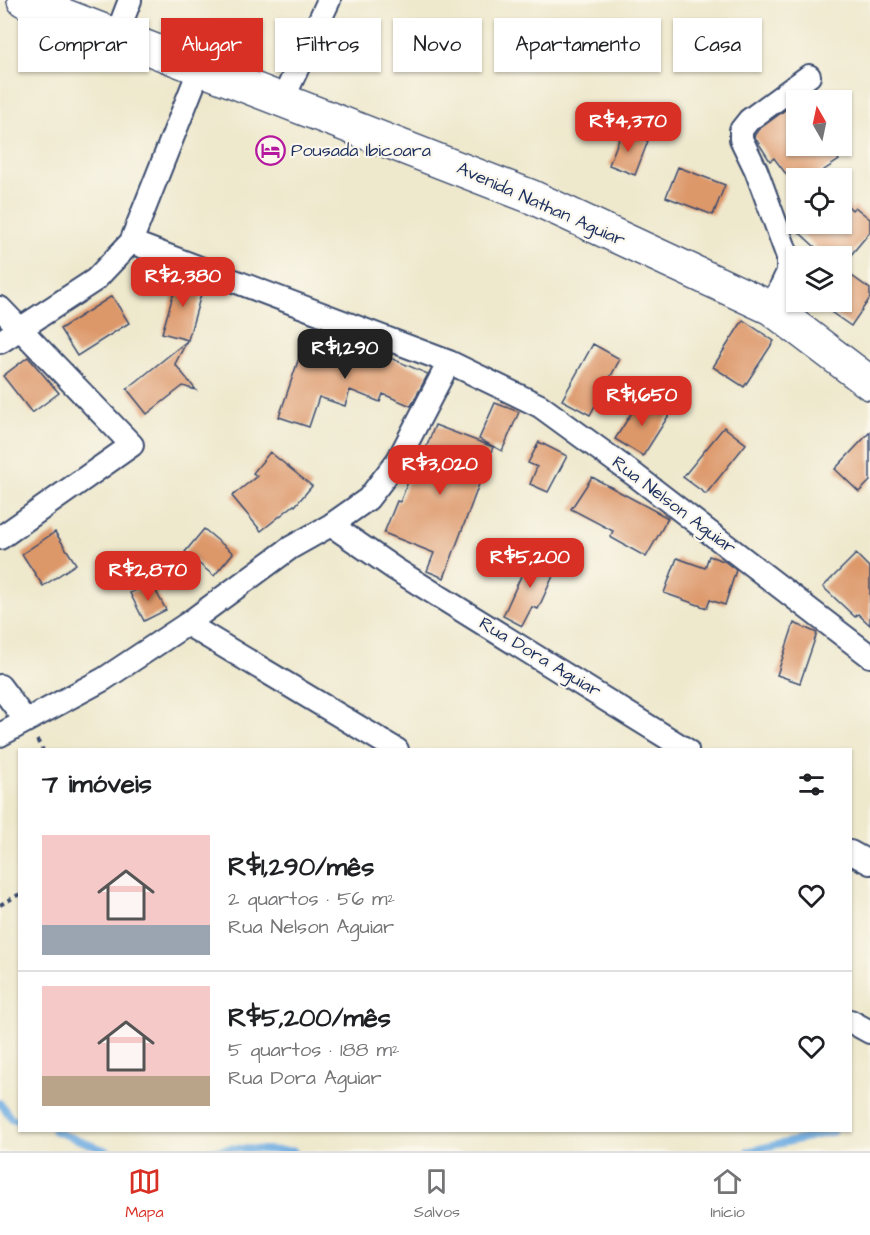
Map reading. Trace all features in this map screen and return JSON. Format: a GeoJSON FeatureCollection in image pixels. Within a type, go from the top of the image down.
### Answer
{"type":"FeatureCollection","features":[{"type":"Feature","properties":{"kind":"main road","name":"Avenida Nathan Aguiar"},"geometry":{"type":"LineString","coordinates":[[24,0],[73,18]]}},
{"type":"Feature","properties":{"kind":"main road","name":"Avenida Nathan Aguiar"},"geometry":{"type":"LineString","coordinates":[[211,72],[532,196],[771,308],[870,383]]}},
{"type":"Feature","properties":{"kind":"street"},"geometry":{"type":"LineString","coordinates":[[123,18],[129,0]]}},
{"type":"Feature","properties":{"kind":"street"},"geometry":{"type":"LineString","coordinates":[[283,99],[329,0]]}},
{"type":"Feature","properties":{"kind":"street"},"geometry":{"type":"LineString","coordinates":[[0,342],[95,280],[130,242],[198,72]]}},
{"type":"Feature","properties":{"kind":"street"},"geometry":{"type":"LineString","coordinates":[[771,308],[790,265],[756,170],[741,138],[741,130],[749,120],[809,76]]}},
{"type":"Feature","properties":{"kind":"street","name":"Rua Nelson Aguiar"},"geometry":{"type":"LineString","coordinates":[[130,242],[449,362],[540,406],[645,483],[870,656]]}},
{"type":"Feature","properties":{"kind":"street"},"geometry":{"type":"LineString","coordinates":[[0,308],[132,445],[0,538]]}},
{"type":"Feature","properties":{"kind":"street"},"geometry":{"type":"LineString","coordinates":[[0,735],[104,679],[187,624],[290,548],[331,525],[368,499],[398,460],[449,362]]}},
{"type":"Feature","properties":{"kind":"street","name":"Rua Dora Aguiar"},"geometry":{"type":"LineString","coordinates":[[331,525],[395,569],[684,748]]}},
{"type":"Feature","properties":{"kind":"street"},"geometry":{"type":"LineString","coordinates":[[187,624],[394,748]]}},
{"type":"Feature","properties":{"kind":"street"},"geometry":{"type":"LineString","coordinates":[[0,686],[26,721]]}},
{"type":"Feature","properties":{"kind":"street"},"geometry":{"type":"LineString","coordinates":[[852,853],[870,863]]}},
{"type":"Feature","properties":{"kind":"street"},"geometry":{"type":"LineString","coordinates":[[852,1022],[870,1032]]}},
{"type":"Feature","properties":{"kind":"path"},"geometry":{"type":"LineString","coordinates":[[0,905],[18,895]]}},
{"type":"Feature","properties":{"kind":"building"},"geometry":{"type":"Polygon","coordinates":[[[786,109],[786,156],[836,156],[839,160],[827,168],[786,168],[786,174],[774,158],[770,161],[754,136],[758,130],[786,109]]]}},
{"type":"Feature","properties":{"kind":"building"},"geometry":{"type":"Polygon","coordinates":[[[622,131],[648,141],[635,175],[609,165],[622,131]]]}},
{"type":"Feature","properties":{"kind":"building"},"geometry":{"type":"Polygon","coordinates":[[[678,167],[725,185],[713,215],[666,197],[678,167]]]}},
{"type":"Feature","properties":{"kind":"building"},"geometry":{"type":"Polygon","coordinates":[[[855,207],[870,219],[870,232],[852,254],[852,246],[814,246],[801,234],[852,234],[852,210],[855,207]]]}},
{"type":"Feature","properties":{"kind":"building"},"geometry":{"type":"Polygon","coordinates":[[[179,275],[204,284],[188,340],[162,333],[179,275]]]}},
{"type":"Feature","properties":{"kind":"building"},"geometry":{"type":"Polygon","coordinates":[[[852,276],[870,289],[870,298],[851,326],[831,312],[852,312],[852,276]]]}},
{"type":"Feature","properties":{"kind":"building"},"geometry":{"type":"Polygon","coordinates":[[[112,296],[129,323],[77,356],[60,329],[112,296]]]}},
{"type":"Feature","properties":{"kind":"building"},"geometry":{"type":"Polygon","coordinates":[[[743,320],[774,341],[744,387],[713,367],[743,320]]]}},
{"type":"Feature","properties":{"kind":"building"},"geometry":{"type":"Polygon","coordinates":[[[306,337],[370,359],[374,351],[428,374],[411,406],[383,394],[380,402],[350,390],[345,406],[319,397],[309,427],[279,417],[306,337]]]}},
{"type":"Feature","properties":{"kind":"building"},"geometry":{"type":"Polygon","coordinates":[[[187,341],[175,364],[196,390],[183,386],[147,414],[127,389],[187,341]]]}},
{"type":"Feature","properties":{"kind":"building"},"geometry":{"type":"Polygon","coordinates":[[[593,344],[620,359],[590,415],[562,400],[593,344]]]}},
{"type":"Feature","properties":{"kind":"building"},"geometry":{"type":"Polygon","coordinates":[[[28,357],[59,393],[32,413],[3,376],[28,357]]]}},
{"type":"Feature","properties":{"kind":"building"},"geometry":{"type":"Polygon","coordinates":[[[641,398],[669,415],[643,456],[615,439],[641,398]]]}},
{"type":"Feature","properties":{"kind":"building"},"geometry":{"type":"Polygon","coordinates":[[[495,403],[519,412],[502,451],[479,439],[495,403]]]}},
{"type":"Feature","properties":{"kind":"building"},"geometry":{"type":"Polygon","coordinates":[[[435,425],[493,447],[444,578],[427,571],[434,553],[384,533],[397,501],[400,502],[419,454],[423,456],[435,425]]]}},
{"type":"Feature","properties":{"kind":"building"},"geometry":{"type":"Polygon","coordinates":[[[724,427],[746,444],[706,494],[683,477],[724,427]]]}},
{"type":"Feature","properties":{"kind":"building"},"geometry":{"type":"Polygon","coordinates":[[[870,432],[870,481],[859,492],[835,469],[870,432]]]}},
{"type":"Feature","properties":{"kind":"building"},"geometry":{"type":"Polygon","coordinates":[[[539,442],[567,456],[548,492],[530,484],[537,467],[528,463],[539,442]]]}},
{"type":"Feature","properties":{"kind":"building"},"geometry":{"type":"Polygon","coordinates":[[[270,452],[312,486],[295,506],[261,531],[232,496],[257,476],[253,473],[270,452]]]}},
{"type":"Feature","properties":{"kind":"building"},"geometry":{"type":"Polygon","coordinates":[[[592,477],[668,518],[646,557],[610,537],[613,531],[571,509],[592,477]]]}},
{"type":"Feature","properties":{"kind":"building"},"geometry":{"type":"Polygon","coordinates":[[[204,529],[233,553],[214,576],[185,552],[204,529]]]}},
{"type":"Feature","properties":{"kind":"building"},"geometry":{"type":"Polygon","coordinates":[[[55,532],[76,564],[43,586],[22,554],[55,532]]]}},
{"type":"Feature","properties":{"kind":"building"},"geometry":{"type":"Polygon","coordinates":[[[531,554],[558,565],[538,609],[532,607],[522,626],[503,616],[531,554]]]}},
{"type":"Feature","properties":{"kind":"building"},"geometry":{"type":"Polygon","coordinates":[[[856,554],[870,568],[870,625],[858,614],[855,617],[823,587],[856,554]]]}},
{"type":"Feature","properties":{"kind":"building"},"geometry":{"type":"Polygon","coordinates":[[[709,556],[724,561],[736,570],[725,605],[710,600],[707,608],[664,593],[677,558],[705,568],[709,556]]]}},
{"type":"Feature","properties":{"kind":"building"},"geometry":{"type":"Polygon","coordinates":[[[151,582],[166,610],[144,621],[130,593],[151,582]]]}},
{"type":"Feature","properties":{"kind":"building"},"geometry":{"type":"Polygon","coordinates":[[[794,623],[817,633],[800,683],[777,675],[794,623]]]}},
{"type":"Feature","properties":{"kind":"waterway"},"geometry":{"type":"LineString","coordinates":[[0,1103],[12,1119],[18,1120]]}},
{"type":"Feature","properties":{"kind":"waterway"},"geometry":{"type":"LineString","coordinates":[[57,1132],[108,1151]]}},
{"type":"Feature","properties":{"kind":"waterway"},"geometry":{"type":"LineString","coordinates":[[748,1151],[833,1132]]}},
{"type":"Feature","properties":{"kind":"waterway"},"geometry":{"type":"LineString","coordinates":[[210,1151],[231,1148],[294,1151]]}},
{"type":"Feature","properties":{"kind":"place","name":"Pousada Ibicoara"},"geometry":{"type":"Point","coordinates":[270,150]}}]}
